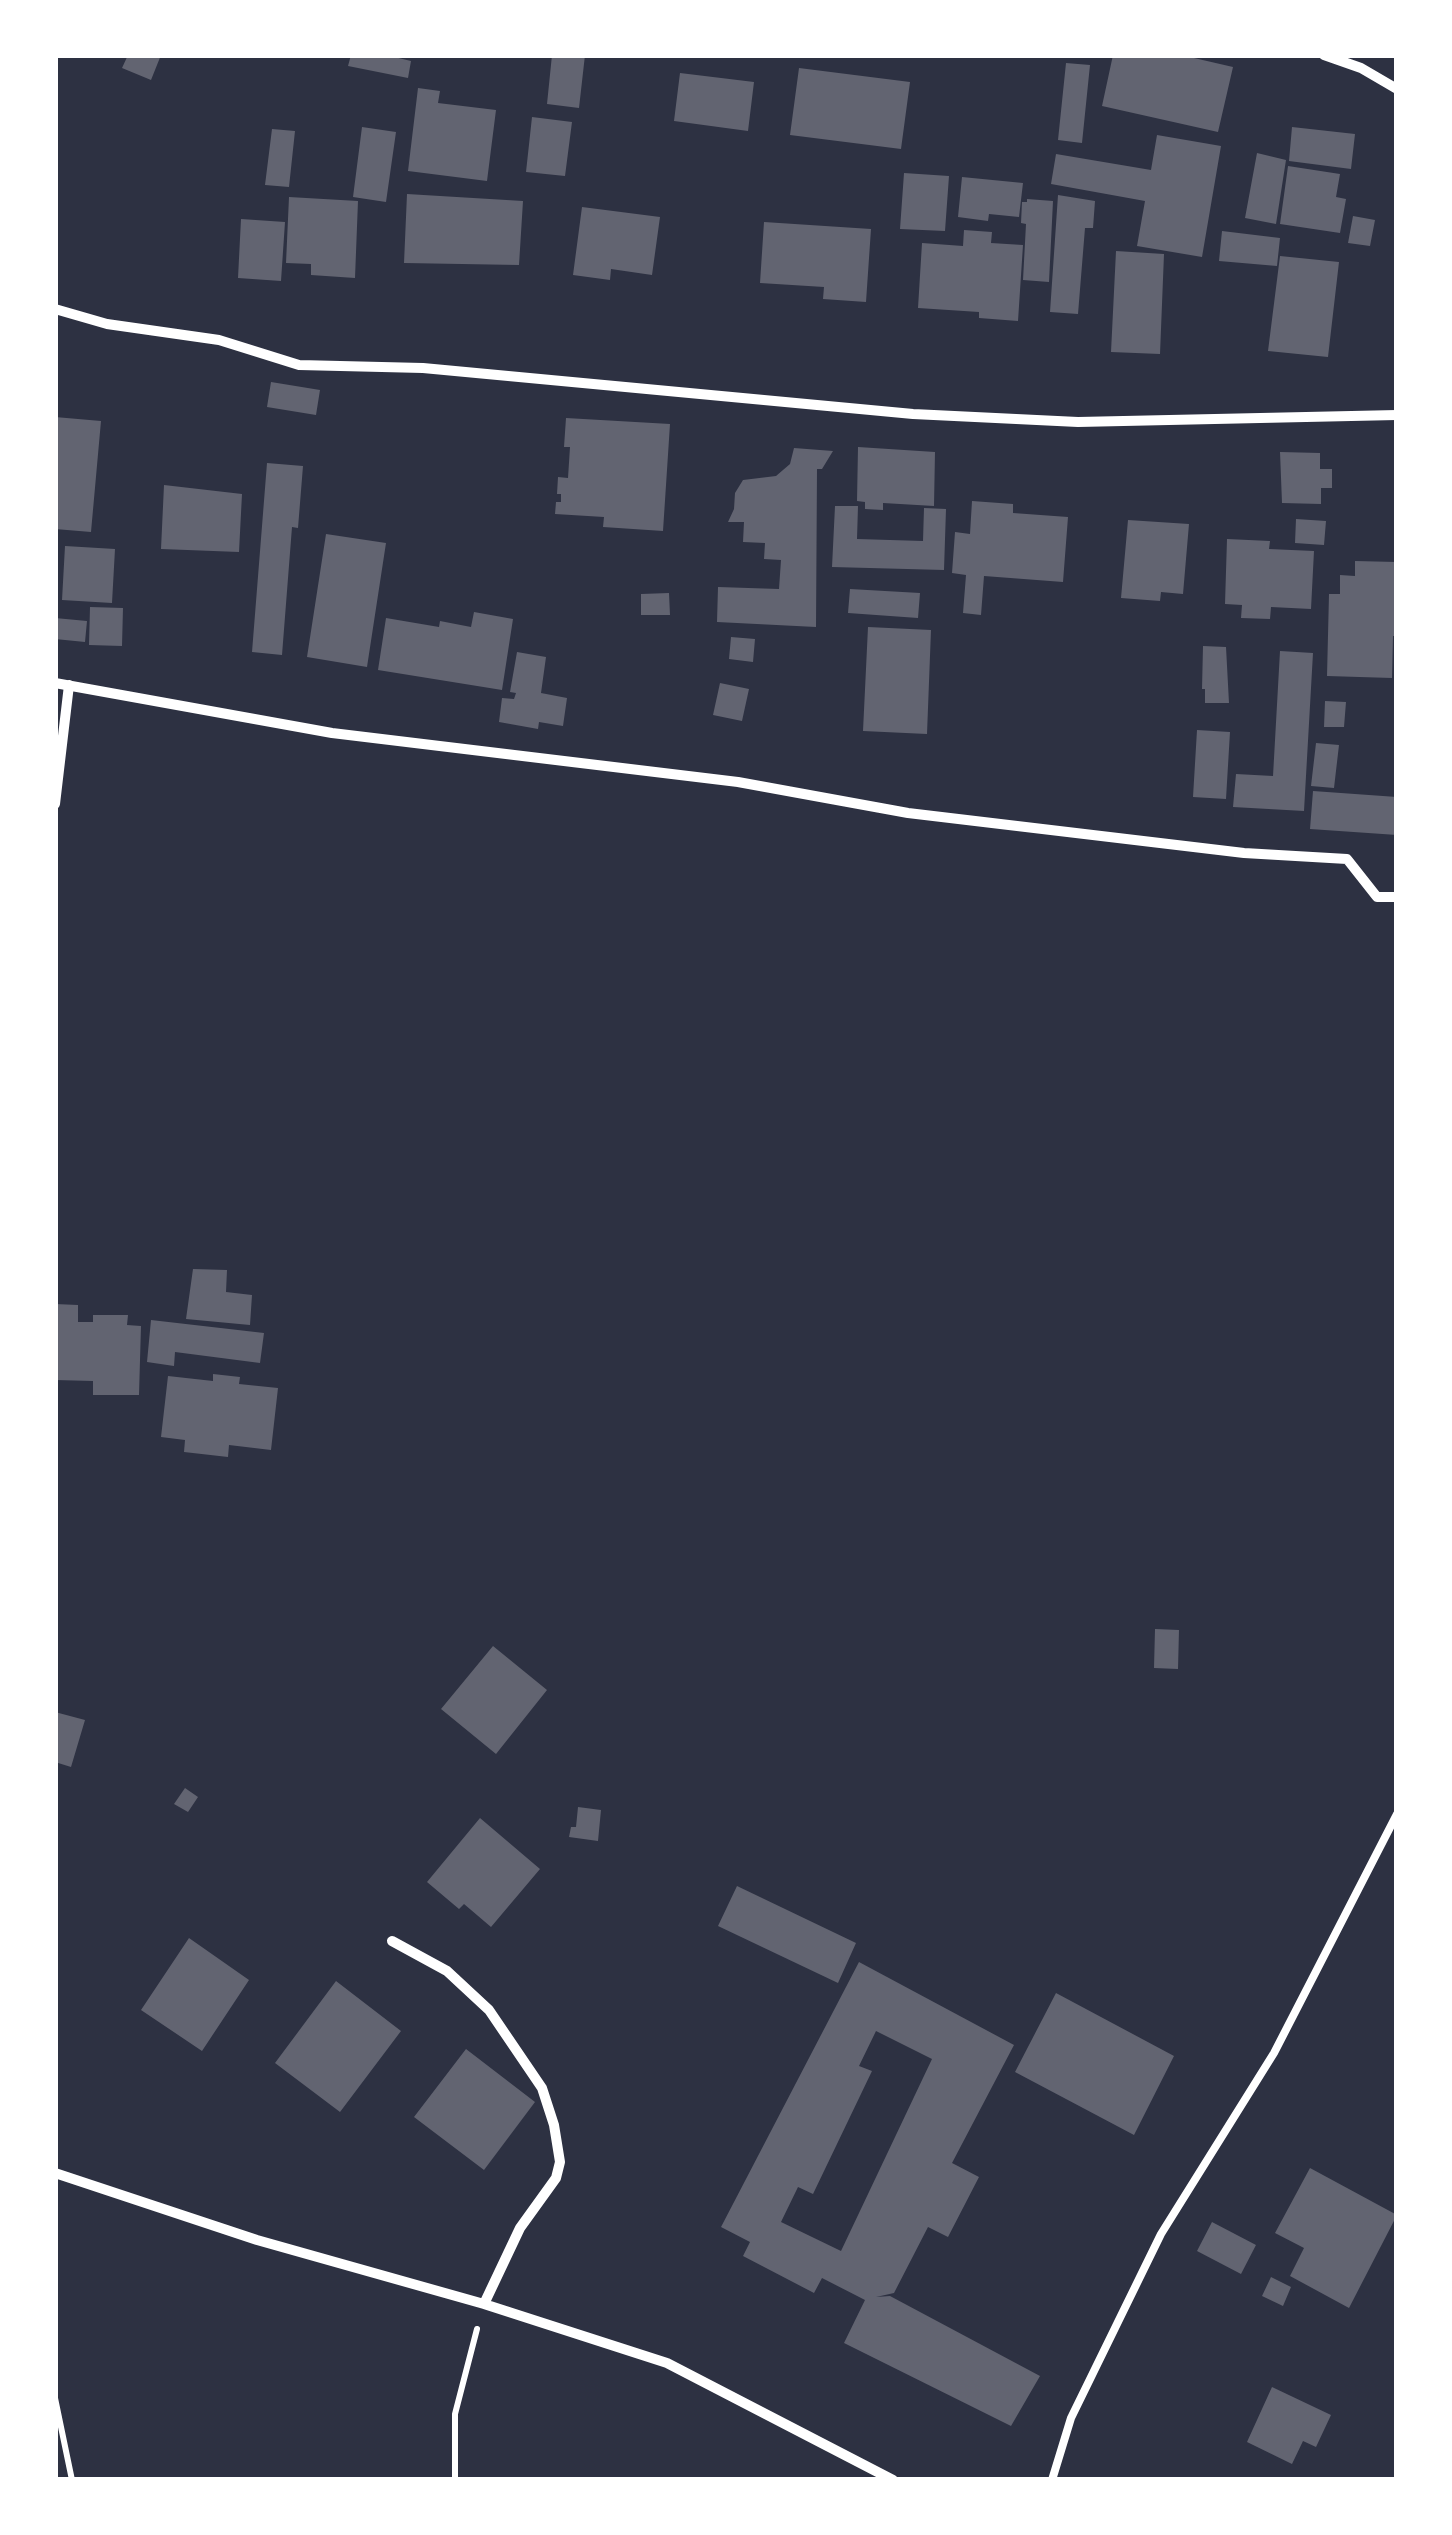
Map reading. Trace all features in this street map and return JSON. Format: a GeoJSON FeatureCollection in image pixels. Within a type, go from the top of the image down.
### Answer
{"type":"FeatureCollection","features":[{"type":"Feature","properties":{"kind":"street"},"geometry":{"type":"LineString","coordinates":[[1324,55],[1361,68],[1397,89]]}},
{"type":"Feature","properties":{"kind":"street"},"geometry":{"type":"LineString","coordinates":[[55,309],[107,324],[218,340],[299,365],[423,368],[894,412],[1078,422],[1397,415]]}},
{"type":"Feature","properties":{"kind":"street"},"geometry":{"type":"LineString","coordinates":[[55,683],[332,733],[738,782],[908,812],[1244,853],[1347,859],[1378,897],[1397,897]]}},
{"type":"Feature","properties":{"kind":"street"},"geometry":{"type":"LineString","coordinates":[[55,804],[69,685]]}},
{"type":"Feature","properties":{"kind":"street"},"geometry":{"type":"LineString","coordinates":[[392,1940],[447,1970],[488,2010],[542,2088],[554,2125],[560,2162],[556,2178],[520,2228],[484,2304]]}},
{"type":"Feature","properties":{"kind":"street"},"geometry":{"type":"LineString","coordinates":[[55,2173],[257,2240],[484,2304],[667,2363],[892,2480]]}},
{"type":"Feature","properties":{"kind":"lane"},"geometry":{"type":"LineString","coordinates":[[1052,2480],[1071,2418],[1160,2234],[1274,2053],[1397,1814]]}},
{"type":"Feature","properties":{"kind":"path"},"geometry":{"type":"LineString","coordinates":[[455,2480],[455,2414],[484,2304]]}},
{"type":"Feature","properties":{"kind":"path"},"geometry":{"type":"LineString","coordinates":[[55,2398],[72,2480]]}},
{"type":"Feature","properties":{"kind":"building"},"geometry":{"type":"Polygon","coordinates":[[[128,55],[161,55],[151,80],[122,68],[128,55]]]}},
{"type":"Feature","properties":{"kind":"building"},"geometry":{"type":"Polygon","coordinates":[[[351,55],[386,55],[411,61],[408,78],[348,66],[351,55]]]}},
{"type":"Feature","properties":{"kind":"building"},"geometry":{"type":"Polygon","coordinates":[[[552,55],[585,55],[579,108],[547,104],[552,55]]]}},
{"type":"Feature","properties":{"kind":"building"},"geometry":{"type":"Polygon","coordinates":[[[1113,55],[1181,55],[1233,67],[1218,132],[1102,106],[1113,55]]]}},
{"type":"Feature","properties":{"kind":"building"},"geometry":{"type":"Polygon","coordinates":[[[1066,63],[1090,65],[1082,143],[1058,140],[1066,63]]]}},
{"type":"Feature","properties":{"kind":"building"},"geometry":{"type":"Polygon","coordinates":[[[799,68],[910,82],[901,149],[790,135],[799,68]]]}},
{"type":"Feature","properties":{"kind":"building"},"geometry":{"type":"Polygon","coordinates":[[[680,73],[754,82],[748,131],[674,121],[680,73]]]}},
{"type":"Feature","properties":{"kind":"building"},"geometry":{"type":"Polygon","coordinates":[[[418,88],[440,91],[438,103],[496,110],[487,181],[408,171],[418,88]]]}},
{"type":"Feature","properties":{"kind":"building"},"geometry":{"type":"Polygon","coordinates":[[[532,117],[572,122],[565,176],[526,172],[532,117]]]}},
{"type":"Feature","properties":{"kind":"building"},"geometry":{"type":"Polygon","coordinates":[[[362,127],[396,132],[386,202],[353,197],[362,127]]]}},
{"type":"Feature","properties":{"kind":"building"},"geometry":{"type":"Polygon","coordinates":[[[1292,127],[1355,134],[1351,169],[1289,161],[1292,127]]]}},
{"type":"Feature","properties":{"kind":"building"},"geometry":{"type":"Polygon","coordinates":[[[272,129],[295,131],[289,187],[265,185],[272,129]]]}},
{"type":"Feature","properties":{"kind":"building"},"geometry":{"type":"Polygon","coordinates":[[[1157,135],[1221,146],[1202,257],[1137,246],[1145,201],[1051,184],[1056,154],[1151,170],[1157,135]]]}},
{"type":"Feature","properties":{"kind":"building"},"geometry":{"type":"Polygon","coordinates":[[[1257,153],[1286,160],[1276,224],[1245,218],[1257,153]]]}},
{"type":"Feature","properties":{"kind":"building"},"geometry":{"type":"Polygon","coordinates":[[[1288,166],[1340,174],[1336,197],[1346,199],[1340,233],[1280,224],[1288,166]]]}},
{"type":"Feature","properties":{"kind":"building"},"geometry":{"type":"Polygon","coordinates":[[[904,173],[949,176],[945,231],[900,229],[904,173]]]}},
{"type":"Feature","properties":{"kind":"building"},"geometry":{"type":"Polygon","coordinates":[[[962,177],[1023,183],[1019,217],[989,214],[988,221],[958,217],[962,177]]]}},
{"type":"Feature","properties":{"kind":"building"},"geometry":{"type":"Polygon","coordinates":[[[407,194],[523,201],[519,265],[404,263],[407,194]]]}},
{"type":"Feature","properties":{"kind":"building"},"geometry":{"type":"Polygon","coordinates":[[[1058,195],[1095,201],[1093,228],[1085,228],[1078,314],[1050,312],[1058,195]]]}},
{"type":"Feature","properties":{"kind":"building"},"geometry":{"type":"Polygon","coordinates":[[[289,197],[358,201],[355,278],[311,275],[311,264],[286,263],[289,197]]]}},
{"type":"Feature","properties":{"kind":"building"},"geometry":{"type":"Polygon","coordinates":[[[1053,201],[1049,282],[1023,280],[1026,224],[1021,223],[1022,202],[1053,201]]]}},
{"type":"Feature","properties":{"kind":"building"},"geometry":{"type":"Polygon","coordinates":[[[582,207],[660,217],[652,275],[611,269],[610,280],[573,275],[582,207]]]}},
{"type":"Feature","properties":{"kind":"building"},"geometry":{"type":"Polygon","coordinates":[[[1353,216],[1375,220],[1370,246],[1348,243],[1353,216]]]}},
{"type":"Feature","properties":{"kind":"building"},"geometry":{"type":"Polygon","coordinates":[[[241,219],[285,222],[281,281],[238,278],[241,219]]]}},
{"type":"Feature","properties":{"kind":"building"},"geometry":{"type":"Polygon","coordinates":[[[764,222],[871,229],[866,302],[823,299],[824,287],[760,283],[764,222]]]}},
{"type":"Feature","properties":{"kind":"building"},"geometry":{"type":"Polygon","coordinates":[[[964,230],[992,232],[991,243],[1023,245],[1018,321],[979,318],[979,312],[918,308],[922,243],[963,246],[964,230]]]}},
{"type":"Feature","properties":{"kind":"building"},"geometry":{"type":"Polygon","coordinates":[[[1222,231],[1280,238],[1277,266],[1219,261],[1222,231]]]}},
{"type":"Feature","properties":{"kind":"building"},"geometry":{"type":"Polygon","coordinates":[[[1116,251],[1164,254],[1160,354],[1111,352],[1116,251]]]}},
{"type":"Feature","properties":{"kind":"building"},"geometry":{"type":"Polygon","coordinates":[[[1280,256],[1339,262],[1328,357],[1268,351],[1280,256]]]}},
{"type":"Feature","properties":{"kind":"building"},"geometry":{"type":"Polygon","coordinates":[[[271,382],[320,390],[316,415],[267,407],[271,382]]]}},
{"type":"Feature","properties":{"kind":"building"},"geometry":{"type":"Polygon","coordinates":[[[55,417],[101,421],[91,532],[55,529],[55,417]]]}},
{"type":"Feature","properties":{"kind":"building"},"geometry":{"type":"Polygon","coordinates":[[[566,418],[670,424],[663,531],[603,527],[604,517],[555,514],[556,502],[561,502],[561,494],[557,494],[558,477],[568,478],[570,447],[564,447],[566,418]]]}},
{"type":"Feature","properties":{"kind":"building"},"geometry":{"type":"Polygon","coordinates":[[[858,447],[935,452],[934,506],[883,503],[883,510],[865,509],[865,502],[857,501],[858,447]]]}},
{"type":"Feature","properties":{"kind":"building"},"geometry":{"type":"Polygon","coordinates":[[[794,448],[833,451],[822,469],[817,469],[816,627],[717,622],[718,587],[779,589],[781,560],[764,559],[765,543],[743,542],[744,522],[728,522],[735,493],[743,480],[776,476],[790,464],[794,448]]]}},
{"type":"Feature","properties":{"kind":"building"},"geometry":{"type":"Polygon","coordinates":[[[1280,452],[1320,453],[1320,469],[1332,469],[1332,488],[1321,488],[1321,504],[1282,503],[1280,452]]]}},
{"type":"Feature","properties":{"kind":"building"},"geometry":{"type":"Polygon","coordinates":[[[267,463],[303,466],[298,528],[292,527],[282,655],[252,652],[267,463]]]}},
{"type":"Feature","properties":{"kind":"building"},"geometry":{"type":"Polygon","coordinates":[[[164,485],[242,494],[239,552],[161,549],[164,485]]]}},
{"type":"Feature","properties":{"kind":"building"},"geometry":{"type":"Polygon","coordinates":[[[972,501],[1013,504],[1013,513],[1068,517],[1063,582],[984,576],[981,615],[963,613],[966,575],[952,573],[955,532],[970,534],[972,501]]]}},
{"type":"Feature","properties":{"kind":"building"},"geometry":{"type":"Polygon","coordinates":[[[835,506],[858,506],[857,539],[923,541],[924,508],[946,509],[944,570],[832,567],[835,506]]]}},
{"type":"Feature","properties":{"kind":"building"},"geometry":{"type":"Polygon","coordinates":[[[1296,519],[1326,521],[1324,545],[1295,543],[1296,519]]]}},
{"type":"Feature","properties":{"kind":"building"},"geometry":{"type":"Polygon","coordinates":[[[1128,520],[1189,524],[1183,594],[1161,592],[1160,601],[1121,598],[1128,520]]]}},
{"type":"Feature","properties":{"kind":"building"},"geometry":{"type":"Polygon","coordinates":[[[326,534],[386,543],[367,667],[307,657],[326,534]]]}},
{"type":"Feature","properties":{"kind":"building"},"geometry":{"type":"Polygon","coordinates":[[[1227,539],[1270,541],[1269,549],[1314,551],[1311,609],[1271,607],[1270,619],[1241,618],[1242,605],[1225,604],[1227,539]]]}},
{"type":"Feature","properties":{"kind":"building"},"geometry":{"type":"Polygon","coordinates":[[[65,546],[115,549],[112,603],[62,600],[65,546]]]}},
{"type":"Feature","properties":{"kind":"building"},"geometry":{"type":"Polygon","coordinates":[[[1355,561],[1397,562],[1397,636],[1393,636],[1392,678],[1327,676],[1329,594],[1340,594],[1340,575],[1355,576],[1355,561]]]}},
{"type":"Feature","properties":{"kind":"building"},"geometry":{"type":"Polygon","coordinates":[[[850,589],[920,593],[918,618],[848,613],[850,589]]]}},
{"type":"Feature","properties":{"kind":"building"},"geometry":{"type":"Polygon","coordinates":[[[669,593],[670,615],[641,615],[641,594],[669,593]]]}},
{"type":"Feature","properties":{"kind":"building"},"geometry":{"type":"Polygon","coordinates":[[[90,607],[123,608],[122,646],[89,645],[90,607]]]}},
{"type":"Feature","properties":{"kind":"building"},"geometry":{"type":"Polygon","coordinates":[[[474,612],[513,619],[502,690],[378,670],[386,618],[439,627],[440,621],[471,627],[474,612]]]}},
{"type":"Feature","properties":{"kind":"building"},"geometry":{"type":"Polygon","coordinates":[[[55,618],[87,621],[85,642],[55,639],[55,618]]]}},
{"type":"Feature","properties":{"kind":"building"},"geometry":{"type":"Polygon","coordinates":[[[868,627],[931,630],[927,734],[863,731],[868,627]]]}},
{"type":"Feature","properties":{"kind":"building"},"geometry":{"type":"Polygon","coordinates":[[[731,637],[755,639],[753,662],[729,659],[731,637]]]}},
{"type":"Feature","properties":{"kind":"building"},"geometry":{"type":"Polygon","coordinates":[[[1203,646],[1226,647],[1229,703],[1205,703],[1203,646]]]}},
{"type":"Feature","properties":{"kind":"building"},"geometry":{"type":"Polygon","coordinates":[[[1280,651],[1313,653],[1304,811],[1233,807],[1236,774],[1273,776],[1280,651]]]}},
{"type":"Feature","properties":{"kind":"building"},"geometry":{"type":"Polygon","coordinates":[[[517,652],[546,657],[541,693],[567,698],[563,726],[539,722],[538,729],[499,722],[502,698],[514,699],[516,693],[510,692],[517,652]]]}},
{"type":"Feature","properties":{"kind":"building"},"geometry":{"type":"Polygon","coordinates":[[[720,683],[749,689],[742,721],[713,715],[720,683]]]}},
{"type":"Feature","properties":{"kind":"building"},"geometry":{"type":"Polygon","coordinates":[[[1325,701],[1346,702],[1344,727],[1324,727],[1325,701]]]}},
{"type":"Feature","properties":{"kind":"building"},"geometry":{"type":"Polygon","coordinates":[[[1197,730],[1230,732],[1226,799],[1193,797],[1197,730]]]}},
{"type":"Feature","properties":{"kind":"building"},"geometry":{"type":"Polygon","coordinates":[[[1316,743],[1339,745],[1334,788],[1311,786],[1316,743]]]}},
{"type":"Feature","properties":{"kind":"building"},"geometry":{"type":"Polygon","coordinates":[[[1313,791],[1397,797],[1397,835],[1310,829],[1313,791]]]}},
{"type":"Feature","properties":{"kind":"building"},"geometry":{"type":"Polygon","coordinates":[[[193,1269],[227,1270],[226,1292],[252,1295],[250,1325],[186,1319],[193,1269]]]}},
{"type":"Feature","properties":{"kind":"building"},"geometry":{"type":"Polygon","coordinates":[[[55,1304],[78,1305],[78,1322],[93,1322],[93,1315],[128,1315],[127,1325],[141,1326],[139,1395],[93,1395],[93,1381],[55,1380],[55,1304]]]}},
{"type":"Feature","properties":{"kind":"building"},"geometry":{"type":"Polygon","coordinates":[[[151,1320],[264,1333],[260,1363],[175,1352],[174,1366],[147,1362],[151,1320]]]}},
{"type":"Feature","properties":{"kind":"building"},"geometry":{"type":"Polygon","coordinates":[[[213,1374],[240,1377],[239,1384],[278,1388],[271,1450],[229,1445],[228,1457],[184,1452],[185,1440],[161,1437],[168,1376],[213,1381],[213,1374]]]}},
{"type":"Feature","properties":{"kind":"building"},"geometry":{"type":"Polygon","coordinates":[[[1155,1629],[1179,1630],[1178,1669],[1154,1668],[1155,1629]]]}},
{"type":"Feature","properties":{"kind":"building"},"geometry":{"type":"Polygon","coordinates":[[[493,1646],[547,1690],[496,1754],[441,1709],[493,1646]]]}},
{"type":"Feature","properties":{"kind":"building"},"geometry":{"type":"Polygon","coordinates":[[[55,1712],[85,1720],[71,1767],[55,1762],[55,1712]]]}},
{"type":"Feature","properties":{"kind":"building"},"geometry":{"type":"Polygon","coordinates":[[[185,1788],[198,1797],[188,1812],[174,1804],[185,1788]]]}},
{"type":"Feature","properties":{"kind":"building"},"geometry":{"type":"Polygon","coordinates":[[[578,1807],[601,1810],[598,1841],[569,1837],[571,1827],[576,1827],[578,1807]]]}},
{"type":"Feature","properties":{"kind":"building"},"geometry":{"type":"Polygon","coordinates":[[[480,1818],[540,1869],[491,1927],[464,1904],[459,1909],[427,1882],[480,1818]]]}},
{"type":"Feature","properties":{"kind":"building"},"geometry":{"type":"Polygon","coordinates":[[[737,1886],[856,1943],[838,1983],[718,1926],[737,1886]]]}},
{"type":"Feature","properties":{"kind":"building"},"geometry":{"type":"Polygon","coordinates":[[[189,1938],[249,1980],[202,2051],[141,2010],[189,1938]]]}},
{"type":"Feature","properties":{"kind":"building"},"geometry":{"type":"Polygon","coordinates":[[[859,1962],[1014,2045],[952,2163],[979,2177],[948,2237],[928,2227],[894,2293],[876,2297],[890,2296],[1040,2376],[1011,2426],[844,2343],[865,2300],[822,2278],[814,2293],[743,2256],[750,2242],[721,2227],[859,1962]],[[876,2031],[859,2066],[872,2071],[813,2194],[798,2187],[781,2222],[841,2251],[932,2059],[876,2031]]]}},
{"type":"Feature","properties":{"kind":"building"},"geometry":{"type":"Polygon","coordinates":[[[336,1981],[401,2031],[340,2112],[275,2063],[336,1981]]]}},
{"type":"Feature","properties":{"kind":"building"},"geometry":{"type":"Polygon","coordinates":[[[1056,1993],[1174,2056],[1134,2135],[1015,2072],[1056,1993]]]}},
{"type":"Feature","properties":{"kind":"building"},"geometry":{"type":"Polygon","coordinates":[[[466,2049],[535,2102],[484,2170],[414,2117],[466,2049]]]}},
{"type":"Feature","properties":{"kind":"building"},"geometry":{"type":"Polygon","coordinates":[[[1310,2168],[1397,2215],[1349,2308],[1290,2276],[1304,2248],[1275,2233],[1310,2168]]]}},
{"type":"Feature","properties":{"kind":"building"},"geometry":{"type":"Polygon","coordinates":[[[1212,2222],[1256,2245],[1241,2274],[1197,2251],[1212,2222]]]}},
{"type":"Feature","properties":{"kind":"building"},"geometry":{"type":"Polygon","coordinates":[[[1271,2277],[1291,2287],[1283,2306],[1262,2296],[1271,2277]]]}},
{"type":"Feature","properties":{"kind":"building"},"geometry":{"type":"Polygon","coordinates":[[[1272,2387],[1331,2415],[1316,2447],[1303,2441],[1292,2464],[1247,2442],[1272,2387]]]}}]}
